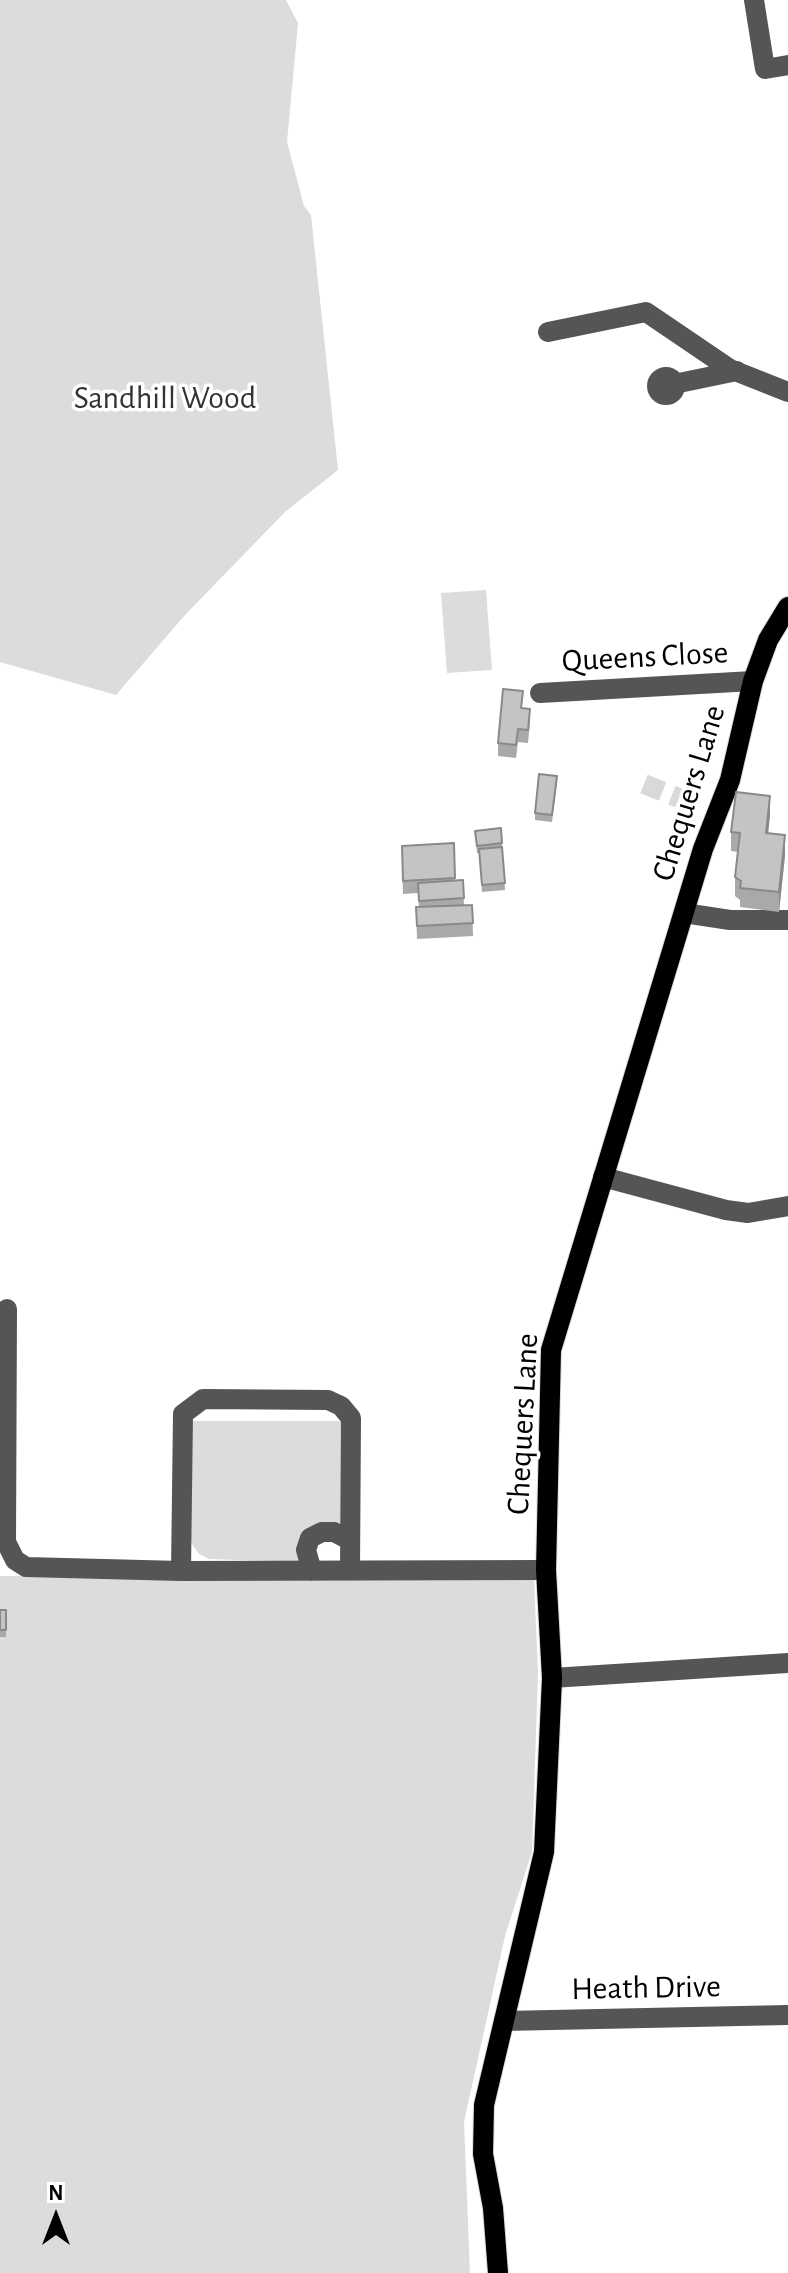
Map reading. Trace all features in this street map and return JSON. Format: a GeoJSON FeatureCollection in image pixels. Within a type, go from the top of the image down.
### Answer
{"type":"FeatureCollection","features":[{"type":"Feature","properties":{"kind":"main road","name":"Chequers Lane"},"geometry":{"type":"LineString","coordinates":[[498,2273],[493,2208],[483,2154],[484,2105],[544,1852],[552,1678],[546,1570],[551,1350],[684,913],[730,780],[753,681],[768,640],[788,607]]}},
{"type":"Feature","properties":{"kind":"street"},"geometry":{"type":"LineString","coordinates":[[754,0],[765,69],[788,65]]}},
{"type":"Feature","properties":{"kind":"street"},"geometry":{"type":"LineString","coordinates":[[548,332],[646,312],[737,371],[788,392]]}},
{"type":"Feature","properties":{"kind":"street"},"geometry":{"type":"LineString","coordinates":[[674,384],[737,371]]}},
{"type":"Feature","properties":{"kind":"street","name":"Queens Close"},"geometry":{"type":"LineString","coordinates":[[540,693],[753,681]]}},
{"type":"Feature","properties":{"kind":"street"},"geometry":{"type":"LineString","coordinates":[[684,913],[730,920],[788,920]]}},
{"type":"Feature","properties":{"kind":"street"},"geometry":{"type":"LineString","coordinates":[[603,1177],[726,1210],[748,1213],[788,1206]]}},
{"type":"Feature","properties":{"kind":"street"},"geometry":{"type":"LineString","coordinates":[[7,1309],[6,1542],[15,1560],[26,1567],[181,1571],[546,1570]]}},
{"type":"Feature","properties":{"kind":"street"},"geometry":{"type":"LineString","coordinates":[[181,1571],[183,1414],[203,1399],[328,1400],[341,1406],[351,1418],[350,1571]]}},
{"type":"Feature","properties":{"kind":"street"},"geometry":{"type":"LineString","coordinates":[[312,1571],[306,1550],[310,1538],[322,1532],[334,1532],[349,1540]]}},
{"type":"Feature","properties":{"kind":"street"},"geometry":{"type":"LineString","coordinates":[[552,1678],[788,1663]]}},
{"type":"Feature","properties":{"kind":"street","name":"Heath Drive"},"geometry":{"type":"LineString","coordinates":[[504,2021],[788,2015]]}},
{"type":"Feature","properties":{"kind":"green space","name":"Sandhill Wood"},"geometry":{"type":"Polygon","coordinates":[[[0,0],[286,0],[298,23],[287,142],[304,206],[311,215],[338,470],[285,512],[185,615],[116,695],[0,662],[0,0]]]}},
{"type":"Feature","properties":{"kind":"green space"},"geometry":{"type":"Polygon","coordinates":[[[486,590],[492,670],[447,673],[441,593],[486,590]]]}},
{"type":"Feature","properties":{"kind":"green space"},"geometry":{"type":"Polygon","coordinates":[[[192,1421],[342,1421],[343,1527],[331,1525],[299,1562],[209,1559],[199,1554],[190,1541],[192,1421]]]}},
{"type":"Feature","properties":{"kind":"green space"},"geometry":{"type":"Polygon","coordinates":[[[0,1576],[534,1578],[538,1674],[532,1852],[505,1936],[464,2122],[470,2273],[0,2273],[0,1576]]]}},
{"type":"Feature","properties":{"kind":"building"},"geometry":{"type":"Polygon","coordinates":[[[503,689],[523,691],[521,708],[530,709],[528,730],[518,729],[516,745],[498,743],[503,689]]]}},
{"type":"Feature","properties":{"kind":"building"},"geometry":{"type":"Polygon","coordinates":[[[539,774],[557,776],[552,815],[535,813],[539,774]]]}},
{"type":"Feature","properties":{"kind":"building"},"geometry":{"type":"Polygon","coordinates":[[[736,792],[770,796],[766,833],[785,835],[779,892],[740,888],[741,881],[735,877],[740,833],[731,832],[736,792]]]}},
{"type":"Feature","properties":{"kind":"building"},"geometry":{"type":"Polygon","coordinates":[[[501,828],[502,843],[477,846],[475,831],[501,828]]]}},
{"type":"Feature","properties":{"kind":"building"},"geometry":{"type":"Polygon","coordinates":[[[454,843],[455,878],[403,881],[402,846],[454,843]]]}},
{"type":"Feature","properties":{"kind":"building"},"geometry":{"type":"Polygon","coordinates":[[[502,847],[505,883],[482,885],[479,849],[502,847]]]}},
{"type":"Feature","properties":{"kind":"building"},"geometry":{"type":"Polygon","coordinates":[[[463,880],[464,898],[419,901],[418,883],[463,880]]]}},
{"type":"Feature","properties":{"kind":"building"},"geometry":{"type":"Polygon","coordinates":[[[472,905],[473,923],[417,926],[416,907],[472,905]]]}},
{"type":"Feature","properties":{"kind":"building"},"geometry":{"type":"Polygon","coordinates":[[[0,1610],[6,1610],[6,1630],[0,1630],[0,1610]]]}},
{"type":"Feature","properties":{"kind":"tunnel"},"geometry":{"type":"LineString","coordinates":[[644,784],[679,798]]}}]}
